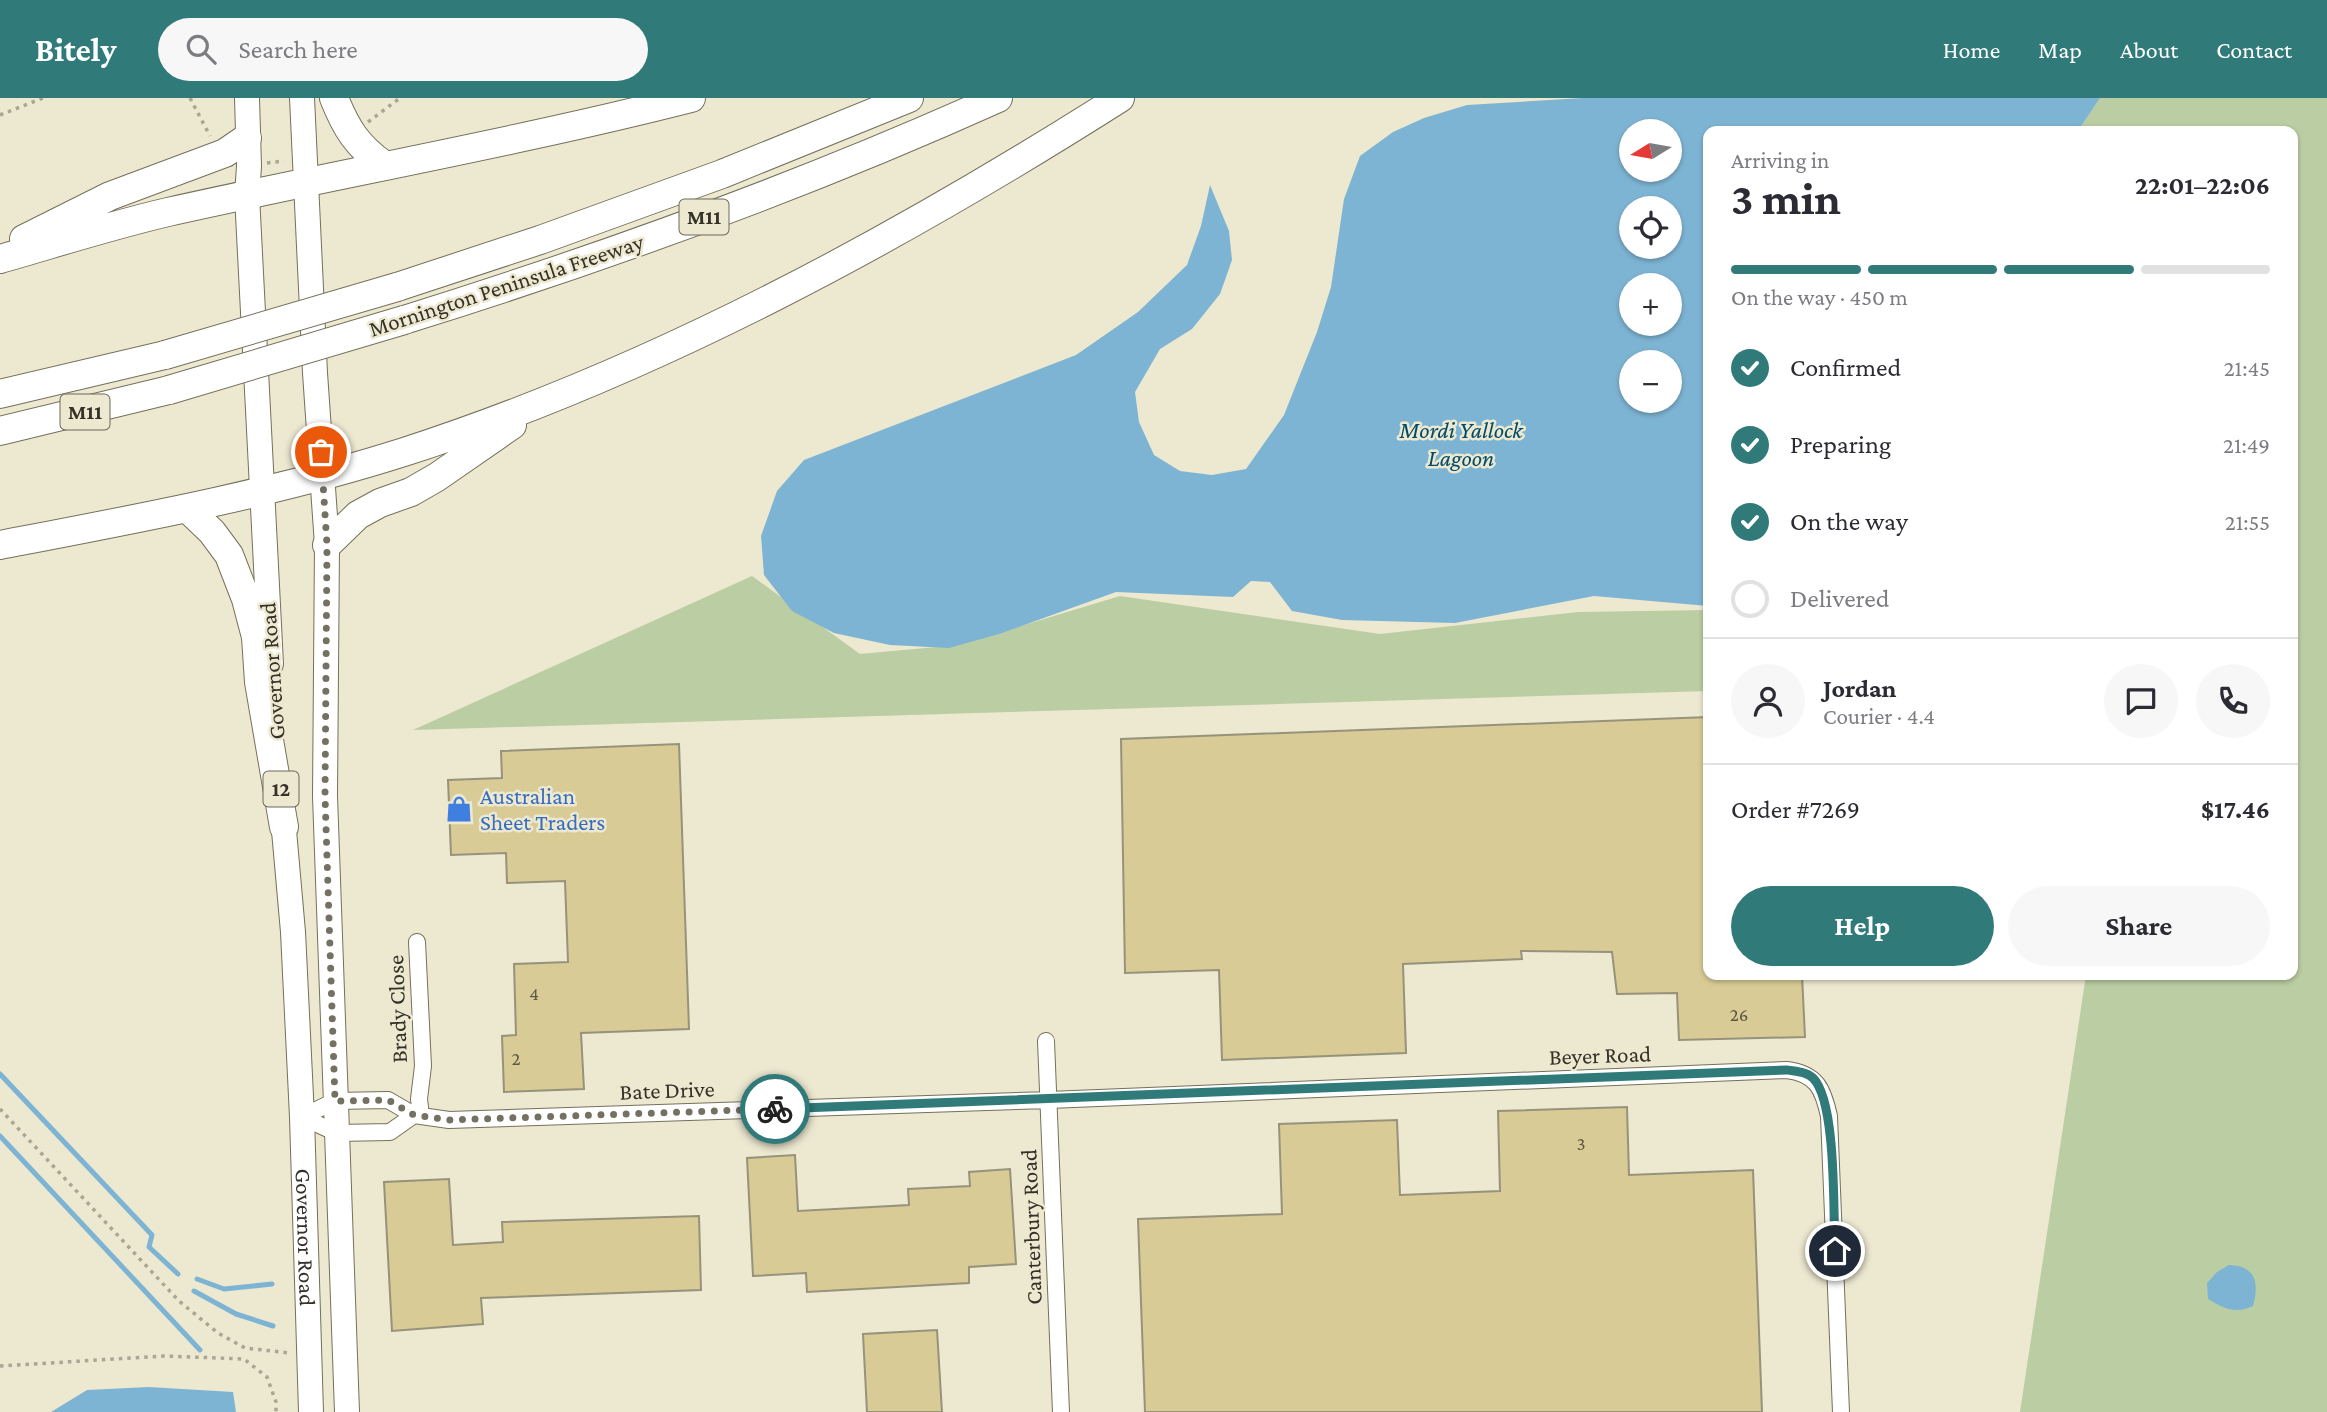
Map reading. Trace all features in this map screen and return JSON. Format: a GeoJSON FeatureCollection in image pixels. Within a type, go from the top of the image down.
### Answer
{"type":"FeatureCollection","features":[{"type":"Feature","properties":{"kind":"highway"},"geometry":{"type":"LineString","coordinates":[[334,98],[351,134],[370,155],[384,165]]}},
{"type":"Feature","properties":{"kind":"highway"},"geometry":{"type":"LineString","coordinates":[[0,259],[165,213],[515,139],[691,98]]}},
{"type":"Feature","properties":{"kind":"highway","name":"Mornington Peninsula Freeway"},"geometry":{"type":"LineString","coordinates":[[0,394],[165,355],[397,287],[540,240],[722,174],[909,98]]}},
{"type":"Feature","properties":{"kind":"highway","name":"Mornington Peninsula Freeway"},"geometry":{"type":"LineString","coordinates":[[0,432],[169,390],[535,279],[754,199],[998,98]]}},
{"type":"Feature","properties":{"kind":"highway"},"geometry":{"type":"LineString","coordinates":[[0,545],[188,509],[261,491],[403,452],[546,402],[699,333],[830,267],[1061,135],[1119,98]]}},
{"type":"Feature","properties":{"kind":"highway"},"geometry":{"type":"LineString","coordinates":[[0,252],[110,196],[225,153],[247,138]]}},
{"type":"Feature","properties":{"kind":"highway"},"geometry":{"type":"LineString","coordinates":[[327,545],[358,515],[380,503],[411,492],[437,477],[546,402]]}},
{"type":"Feature","properties":{"kind":"highway"},"geometry":{"type":"LineString","coordinates":[[188,509],[212,532],[229,555],[246,599],[256,637],[259,682],[284,827]]}},
{"type":"Feature","properties":{"kind":"main road","name":"Governor Road"},"geometry":{"type":"LineString","coordinates":[[247,98],[247,195],[261,491],[293,932],[311,1412]]}},
{"type":"Feature","properties":{"kind":"main road","name":"Governor Road"},"geometry":{"type":"LineString","coordinates":[[302,98],[327,545],[325,796],[347,1412]]}},
{"type":"Feature","properties":{"kind":"street","name":"Brady Close"},"geometry":{"type":"LineString","coordinates":[[417,942],[422,1066],[417,1116]]}},
{"type":"Feature","properties":{"kind":"street","name":"Canterbury Road"},"geometry":{"type":"LineString","coordinates":[[1046,1041],[1061,1412]]}},
{"type":"Feature","properties":{"kind":"street","name":"Beyer Road"},"geometry":{"type":"LineString","coordinates":[[1049,1100],[1799,1071],[1812,1077],[1816,1083],[1829,1116],[1841,1412]]}},
{"type":"Feature","properties":{"kind":"street","name":"Bate Drive"},"geometry":{"type":"LineString","coordinates":[[302,1117],[335,1101],[388,1100],[417,1116],[449,1120],[1049,1100]]}},
{"type":"Feature","properties":{"kind":"street"},"geometry":{"type":"LineString","coordinates":[[302,1117],[337,1133],[390,1132],[417,1116]]}},
{"type":"Feature","properties":{"kind":"path"},"geometry":{"type":"LineString","coordinates":[[0,115],[43,98]]}},
{"type":"Feature","properties":{"kind":"path"},"geometry":{"type":"LineString","coordinates":[[0,1108],[179,1301],[208,1325],[245,1348],[308,1354]]}},
{"type":"Feature","properties":{"kind":"path"},"geometry":{"type":"LineString","coordinates":[[0,1366],[164,1356],[244,1359],[267,1377],[276,1402],[276,1412]]}},
{"type":"Feature","properties":{"kind":"green space"},"geometry":{"type":"Polygon","coordinates":[[[2100,98],[2327,98],[2327,1412],[2020,1412],[2085,980],[2298,980],[2298,126],[2081,126],[2100,98]]]}},
{"type":"Feature","properties":{"kind":"green space"},"geometry":{"type":"Polygon","coordinates":[[[752,576],[860,654],[958,645],[1120,596],[1380,634],[1578,612],[1703,610],[1703,691],[413,730],[752,576]]]}},
{"type":"Feature","properties":{"kind":"water","name":"Mordi Yallock Lagoon"},"geometry":{"type":"Polygon","coordinates":[[[1583,98],[2100,98],[2081,126],[1703,126],[1703,606],[1594,596],[1455,623],[1342,620],[1292,611],[1270,582],[1251,581],[1233,597],[1116,592],[999,634],[949,648],[890,645],[834,633],[792,611],[764,575],[761,536],[777,491],[804,460],[1076,355],[1138,312],[1187,265],[1201,226],[1210,185],[1229,231],[1232,260],[1220,294],[1192,329],[1160,349],[1135,392],[1139,422],[1154,455],[1180,471],[1212,475],[1246,469],[1284,415],[1317,332],[1331,287],[1344,199],[1360,156],[1393,132],[1424,118],[1467,105],[1583,98]]]}},
{"type":"Feature","properties":{"kind":"water"},"geometry":{"type":"Polygon","coordinates":[[[2229,1265],[2245,1269],[2254,1278],[2256,1290],[2253,1306],[2241,1310],[2230,1309],[2208,1299],[2207,1283],[2217,1272],[2229,1265]]]}},
{"type":"Feature","properties":{"kind":"water"},"geometry":{"type":"Polygon","coordinates":[[[149,1387],[233,1392],[236,1412],[51,1412],[87,1390],[149,1387]]]}},
{"type":"Feature","properties":{"kind":"building"},"geometry":{"type":"Polygon","coordinates":[[[1703,717],[1703,980],[1802,980],[1805,1037],[1679,1040],[1677,993],[1617,994],[1612,952],[1521,951],[1522,959],[1403,964],[1406,1053],[1222,1060],[1219,970],[1125,973],[1121,739],[1703,717]]]}},
{"type":"Feature","properties":{"kind":"building"},"geometry":{"type":"Polygon","coordinates":[[[679,744],[689,1029],[581,1033],[584,1089],[504,1092],[502,1036],[516,1035],[514,964],[568,962],[565,881],[507,883],[506,853],[451,855],[448,780],[502,778],[501,751],[679,744]]]}},
{"type":"Feature","properties":{"kind":"building"},"geometry":{"type":"Polygon","coordinates":[[[1627,1107],[1629,1175],[1753,1170],[1762,1412],[1145,1412],[1138,1219],[1282,1214],[1279,1124],[1397,1120],[1400,1195],[1500,1191],[1498,1111],[1627,1107]]]}},
{"type":"Feature","properties":{"kind":"building"},"geometry":{"type":"Polygon","coordinates":[[[795,1155],[798,1211],[909,1205],[908,1189],[970,1186],[969,1172],[1010,1169],[1016,1264],[969,1267],[969,1283],[807,1292],[806,1273],[753,1276],[747,1158],[795,1155]]]}},
{"type":"Feature","properties":{"kind":"building"},"geometry":{"type":"Polygon","coordinates":[[[449,1179],[453,1245],[503,1242],[502,1222],[699,1216],[701,1290],[481,1298],[483,1324],[392,1331],[384,1182],[449,1179]]]}},
{"type":"Feature","properties":{"kind":"building"},"geometry":{"type":"Polygon","coordinates":[[[937,1330],[942,1412],[867,1412],[863,1334],[937,1330]]]}},
{"type":"Feature","properties":{"kind":"waterway"},"geometry":{"type":"LineString","coordinates":[[0,1074],[152,1235],[149,1247],[178,1274]]}},
{"type":"Feature","properties":{"kind":"waterway"},"geometry":{"type":"LineString","coordinates":[[0,1136],[200,1350]]}},
{"type":"Feature","properties":{"kind":"waterway"},"geometry":{"type":"LineString","coordinates":[[197,1279],[224,1289],[272,1284]]}},
{"type":"Feature","properties":{"kind":"waterway"},"geometry":{"type":"LineString","coordinates":[[194,1291],[236,1314],[273,1326]]}},
{"type":"Feature","properties":{"kind":"way so far"},"geometry":{"type":"LineString","coordinates":[[321,452],[327,545],[325,796],[335,1101],[388,1100],[414,1115],[449,1120],[775,1109]]}},
{"type":"Feature","properties":{"kind":"place","name":"Australian Sheet Traders"},"geometry":{"type":"Point","coordinates":[459,809]}},
{"type":"Feature","properties":{"kind":"route"},"geometry":{"type":"LineString","coordinates":[[775,1109],[1799,1071],[1812,1077],[1821,1090],[1829,1116],[1835,1251]]}}]}
